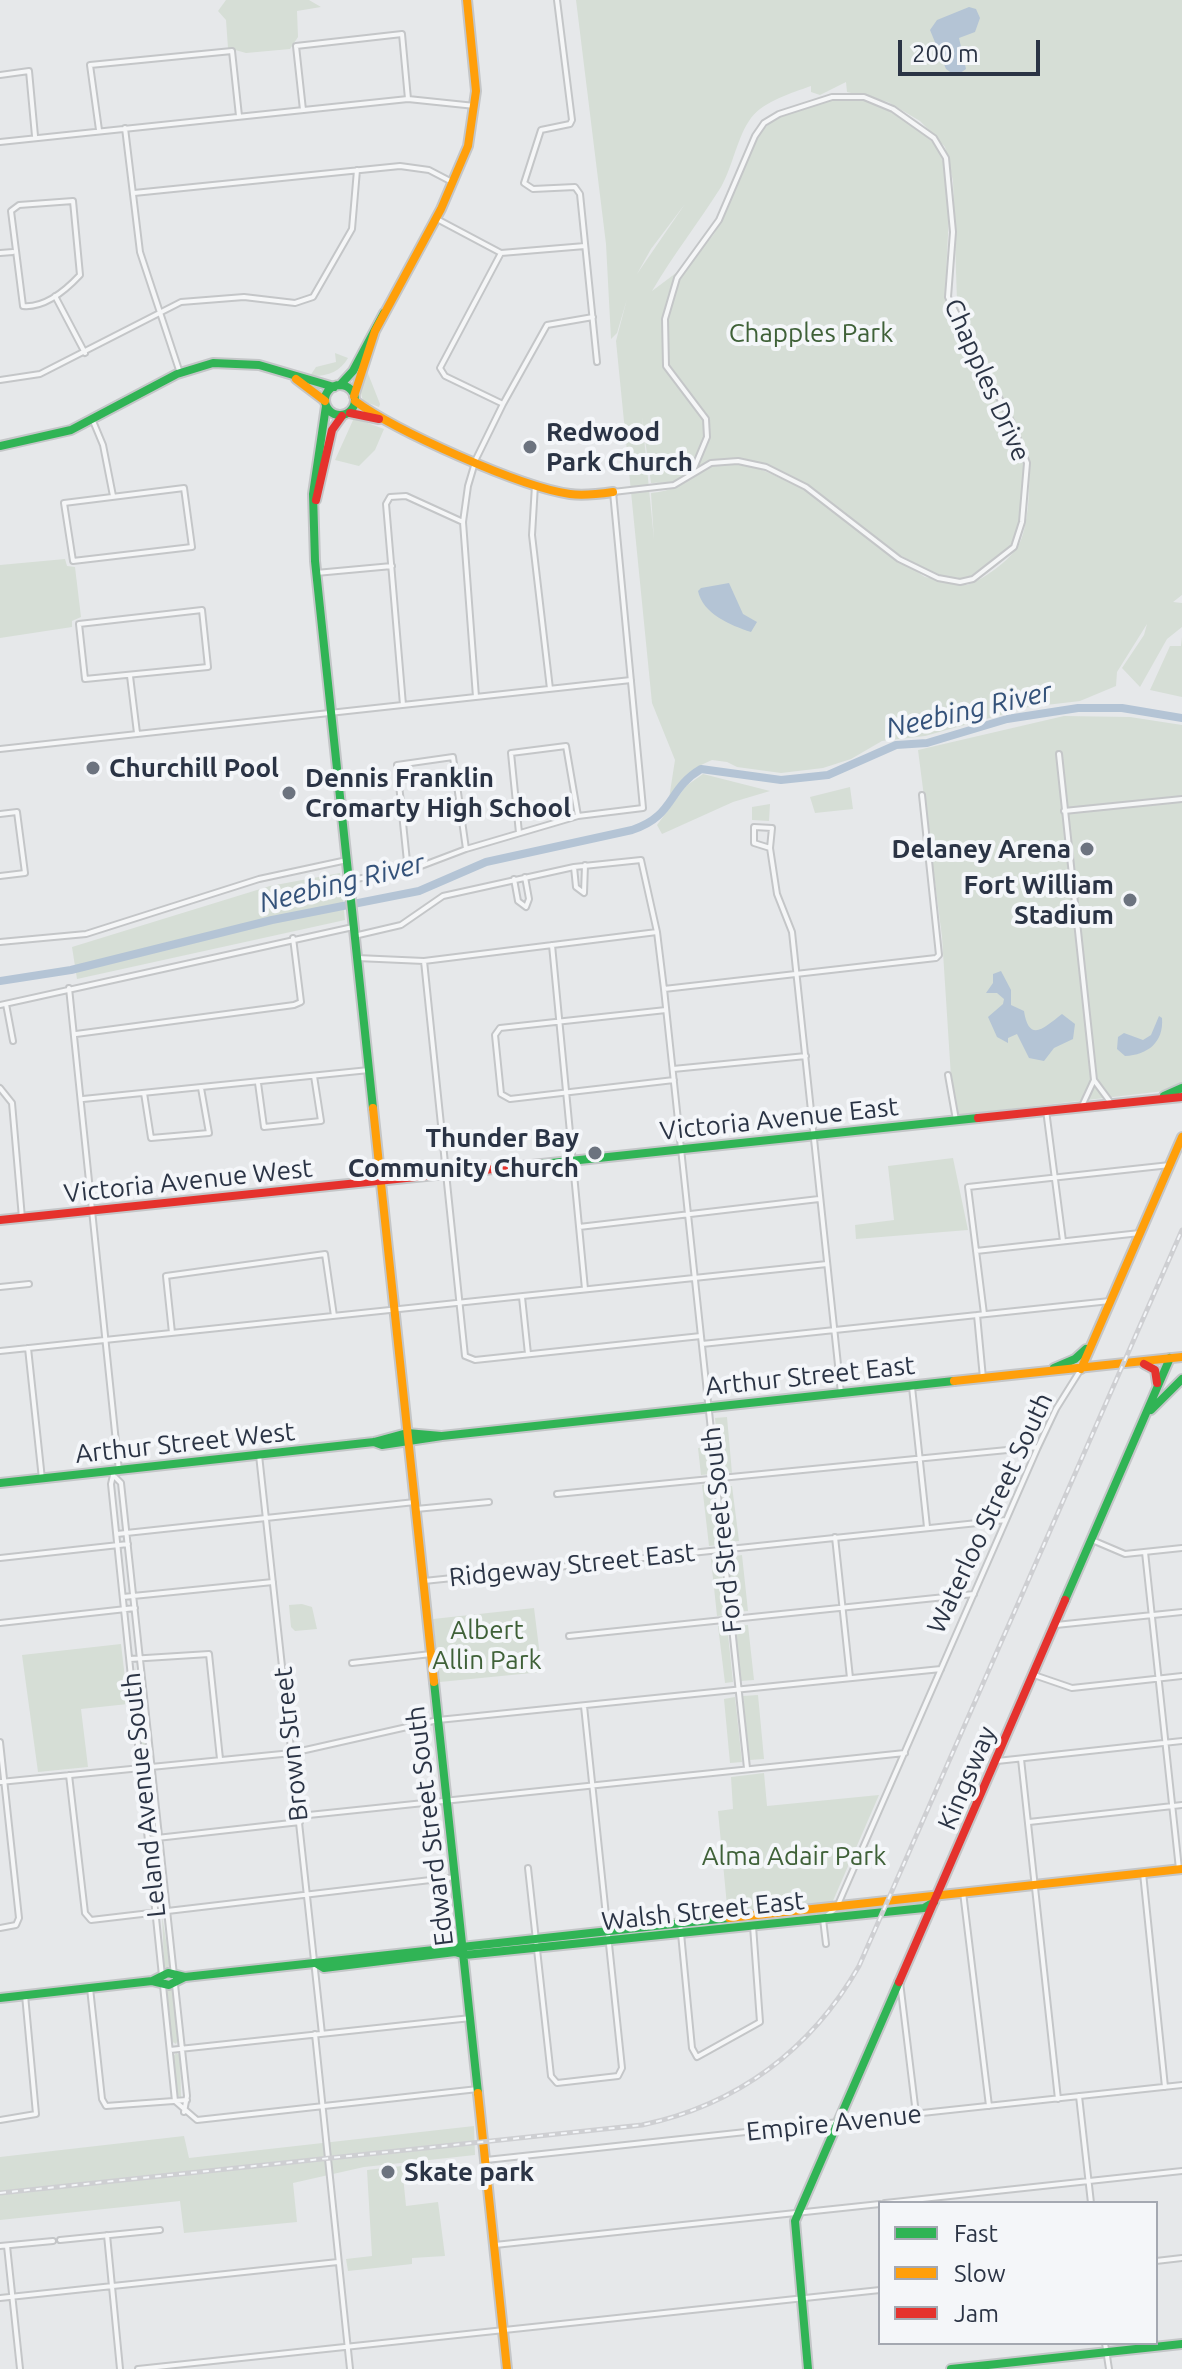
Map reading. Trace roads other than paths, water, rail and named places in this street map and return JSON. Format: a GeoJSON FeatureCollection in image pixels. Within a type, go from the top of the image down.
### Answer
{"type":"FeatureCollection","features":[{"type":"Feature","properties":{"kind":"main road"},"geometry":{"type":"LineString","coordinates":[[316,501],[332,430],[355,398],[363,363],[468,146],[476,106],[477,76],[467,0]]}},
{"type":"Feature","properties":{"kind":"main road"},"geometry":{"type":"LineString","coordinates":[[316,501],[314,483],[326,403],[336,386],[350,375],[365,339],[388,309]]}},
{"type":"Feature","properties":{"kind":"main road"},"geometry":{"type":"LineString","coordinates":[[0,446],[36,441],[92,421],[179,370],[234,362],[264,365],[296,379],[349,388],[355,398],[384,421]]}},
{"type":"Feature","properties":{"kind":"main road"},"geometry":{"type":"LineString","coordinates":[[296,379],[335,414],[384,421],[535,485],[567,494],[618,492]]}},
{"type":"Feature","properties":{"kind":"main road","name":"Edward Street South"},"geometry":{"type":"LineString","coordinates":[[316,501],[316,573],[330,714],[507,2369]]}},
{"type":"Feature","properties":{"kind":"main road"},"geometry":{"type":"LineString","coordinates":[[1157,1099],[1182,1088]]}},
{"type":"Feature","properties":{"kind":"main road","name":"Victoria Avenue East"},"geometry":{"type":"LineString","coordinates":[[381,1183],[1182,1097]]}},
{"type":"Feature","properties":{"kind":"main road","name":"Waterloo Street South"},"geometry":{"type":"LineString","coordinates":[[1081,1369],[1182,1137]]}},
{"type":"Feature","properties":{"kind":"main road","name":"Victoria Avenue West"},"geometry":{"type":"LineString","coordinates":[[0,1220],[381,1183]]}},
{"type":"Feature","properties":{"kind":"main road"},"geometry":{"type":"LineString","coordinates":[[1041,1372],[1075,1359],[1090,1346]]}},
{"type":"Feature","properties":{"kind":"main road","name":"Arthur Street East"},"geometry":{"type":"LineString","coordinates":[[408,1439],[1182,1357]]}},
{"type":"Feature","properties":{"kind":"main road","name":"Kingsway"},"geometry":{"type":"LineString","coordinates":[[808,2369],[794,2231],[799,2213],[1170,1358]]}},
{"type":"Feature","properties":{"kind":"main road"},"geometry":{"type":"LineString","coordinates":[[1139,1362],[1155,1370],[1158,1380],[1147,1414]]}},
{"type":"Feature","properties":{"kind":"main road"},"geometry":{"type":"LineString","coordinates":[[1147,1414],[1182,1379]]}},
{"type":"Feature","properties":{"kind":"main road","name":"Arthur Street West"},"geometry":{"type":"LineString","coordinates":[[0,1483],[116,1473],[374,1442],[382,1445],[408,1439]]}},
{"type":"Feature","properties":{"kind":"main road","name":"Walsh Street East"},"geometry":{"type":"LineString","coordinates":[[538,1942],[609,1940],[837,1907],[1181,1869]]}},
{"type":"Feature","properties":{"kind":"main road","name":"Walsh Street East"},"geometry":{"type":"LineString","coordinates":[[185,1977],[315,1962],[464,1951],[608,1930],[753,1926],[823,1919],[930,1907],[939,1895]]}},
{"type":"Feature","properties":{"kind":"main road"},"geometry":{"type":"LineString","coordinates":[[152,1981],[162,1973],[174,1972],[185,1977]]}},
{"type":"Feature","properties":{"kind":"main road"},"geometry":{"type":"LineString","coordinates":[[0,1998],[152,1981],[163,1986],[175,1984],[185,1977]]}},
{"type":"Feature","properties":{"kind":"main road"},"geometry":{"type":"LineString","coordinates":[[951,2369],[1106,2348],[1182,2344]]}},
{"type":"Feature","properties":{"kind":"street"},"geometry":{"type":"LineString","coordinates":[[557,0],[572,116],[570,124],[541,130],[524,183],[533,189],[575,187],[580,194],[597,362]]}},
{"type":"Feature","properties":{"kind":"street"},"geometry":{"type":"LineString","coordinates":[[303,110],[296,46],[402,34],[408,99]]}},
{"type":"Feature","properties":{"kind":"street"},"geometry":{"type":"LineString","coordinates":[[99,130],[90,65],[232,51],[239,116]]}},
{"type":"Feature","properties":{"kind":"street"},"geometry":{"type":"LineString","coordinates":[[0,75],[29,71],[35,137]]}},
{"type":"Feature","properties":{"kind":"street","name":"Chapples Drive"},"geometry":{"type":"LineString","coordinates":[[618,492],[680,483],[692,473],[727,460],[766,467],[806,487],[914,568],[952,582],[979,576],[1014,547],[1022,522],[1027,463],[1011,421],[948,297],[953,232],[948,162],[939,144],[913,121],[871,99],[847,95],[794,107],[768,120],[759,130],[719,220],[677,278],[665,319],[663,347],[666,366],[706,419],[707,437],[692,473]]}},
{"type":"Feature","properties":{"kind":"street"},"geometry":{"type":"LineString","coordinates":[[0,142],[408,99],[476,106]]}},
{"type":"Feature","properties":{"kind":"street"},"geometry":{"type":"LineString","coordinates":[[125,127],[140,252],[179,370]]}},
{"type":"Feature","properties":{"kind":"street"},"geometry":{"type":"LineString","coordinates":[[134,193],[414,167],[452,182]]}},
{"type":"Feature","properties":{"kind":"street"},"geometry":{"type":"LineString","coordinates":[[0,380],[40,374],[158,312],[207,298],[244,297],[295,303],[313,297],[352,229],[357,170]]}},
{"type":"Feature","properties":{"kind":"street"},"geometry":{"type":"LineString","coordinates":[[73,201],[80,275],[55,296],[33,307],[23,306],[13,252],[13,206],[73,201]]}},
{"type":"Feature","properties":{"kind":"street"},"geometry":{"type":"LineString","coordinates":[[434,218],[501,253],[585,246]]}},
{"type":"Feature","properties":{"kind":"street"},"geometry":{"type":"LineString","coordinates":[[0,253],[13,252]]}},
{"type":"Feature","properties":{"kind":"street"},"geometry":{"type":"LineString","coordinates":[[501,253],[440,368],[445,376],[503,404]]}},
{"type":"Feature","properties":{"kind":"street"},"geometry":{"type":"LineString","coordinates":[[55,296],[85,353]]}},
{"type":"Feature","properties":{"kind":"street"},"geometry":{"type":"LineString","coordinates":[[476,697],[463,522],[476,459],[547,325],[593,317]]}},
{"type":"Feature","properties":{"kind":"street"},"geometry":{"type":"LineString","coordinates":[[92,421],[103,445],[113,496]]}},
{"type":"Feature","properties":{"kind":"street"},"geometry":{"type":"LineString","coordinates":[[535,485],[532,535],[550,689]]}},
{"type":"Feature","properties":{"kind":"street"},"geometry":{"type":"LineString","coordinates":[[184,488],[192,547],[73,561],[64,503],[113,496],[184,488]]}},
{"type":"Feature","properties":{"kind":"street"},"geometry":{"type":"LineString","coordinates":[[349,880],[408,871],[466,849],[578,816],[643,808],[618,492]]}},
{"type":"Feature","properties":{"kind":"street"},"geometry":{"type":"LineString","coordinates":[[403,705],[385,509],[390,497],[406,496],[463,522]]}},
{"type":"Feature","properties":{"kind":"street"},"geometry":{"type":"LineString","coordinates":[[316,573],[392,566]]}},
{"type":"Feature","properties":{"kind":"street"},"geometry":{"type":"LineString","coordinates":[[202,610],[208,667],[130,675],[85,679],[77,625],[202,610]]}},
{"type":"Feature","properties":{"kind":"street"},"geometry":{"type":"LineString","coordinates":[[130,675],[137,733]]}},
{"type":"Feature","properties":{"kind":"street"},"geometry":{"type":"LineString","coordinates":[[0,749],[631,680]]}},
{"type":"Feature","properties":{"kind":"street"},"geometry":{"type":"LineString","coordinates":[[519,833],[511,753],[566,746],[578,816]]}},
{"type":"Feature","properties":{"kind":"street"},"geometry":{"type":"LineString","coordinates":[[1059,754],[1094,1080],[1111,1103]]}},
{"type":"Feature","properties":{"kind":"street"},"geometry":{"type":"LineString","coordinates":[[408,871],[397,765],[453,757],[466,849]]}},
{"type":"Feature","properties":{"kind":"street"},"geometry":{"type":"LineString","coordinates":[[664,989],[931,960],[939,954],[922,795]]}},
{"type":"Feature","properties":{"kind":"street"},"geometry":{"type":"LineString","coordinates":[[1064,811],[1182,799]]}},
{"type":"Feature","properties":{"kind":"street"},"geometry":{"type":"LineString","coordinates":[[0,814],[17,812],[25,873],[0,876]]}},
{"type":"Feature","properties":{"kind":"street"},"geometry":{"type":"LineString","coordinates":[[770,848],[754,843],[754,827],[772,828],[770,848],[777,894],[792,932],[841,1393]]}},
{"type":"Feature","properties":{"kind":"street"},"geometry":{"type":"LineString","coordinates":[[0,942],[86,934],[259,879],[347,860]]}},
{"type":"Feature","properties":{"kind":"street","name":"Ford Street South"},"geometry":{"type":"LineString","coordinates":[[585,865],[641,860],[657,932],[747,1768]]}},
{"type":"Feature","properties":{"kind":"street"},"geometry":{"type":"LineString","coordinates":[[13,1041],[3,1004],[293,938],[353,928],[401,925],[443,896],[514,879],[574,867],[585,865],[587,889],[584,893],[576,887],[574,867]]}},
{"type":"Feature","properties":{"kind":"street"},"geometry":{"type":"LineString","coordinates":[[514,879],[518,901],[526,907],[529,899],[525,877]]}},
{"type":"Feature","properties":{"kind":"street"},"geometry":{"type":"LineString","coordinates":[[357,958],[424,961],[657,932]]}},
{"type":"Feature","properties":{"kind":"street"},"geometry":{"type":"LineString","coordinates":[[76,1034],[301,1002],[293,938]]}},
{"type":"Feature","properties":{"kind":"street"},"geometry":{"type":"LineString","coordinates":[[552,945],[585,1290]]}},
{"type":"Feature","properties":{"kind":"street"},"geometry":{"type":"LineString","coordinates":[[424,961],[464,1353],[469,1359],[701,1336]]}},
{"type":"Feature","properties":{"kind":"street","name":"Leland Avenue South"},"geometry":{"type":"LineString","coordinates":[[69,988],[83,1099],[116,1473],[121,1483],[127,1533],[182,2049],[187,2100],[184,2112]]}},
{"type":"Feature","properties":{"kind":"street"},"geometry":{"type":"LineString","coordinates":[[666,1010],[500,1028],[495,1035],[505,1099],[674,1080]]}},
{"type":"Feature","properties":{"kind":"street"},"geometry":{"type":"LineString","coordinates":[[673,1069],[807,1056]]}},
{"type":"Feature","properties":{"kind":"street"},"geometry":{"type":"LineString","coordinates":[[83,1099],[369,1070]]}},
{"type":"Feature","properties":{"kind":"street"},"geometry":{"type":"LineString","coordinates":[[948,1075],[956,1120]]}},
{"type":"Feature","properties":{"kind":"street"},"geometry":{"type":"LineString","coordinates":[[258,1083],[264,1127],[321,1121],[314,1076]]}},
{"type":"Feature","properties":{"kind":"street"},"geometry":{"type":"LineString","coordinates":[[1082,1106],[1094,1080]]}},
{"type":"Feature","properties":{"kind":"street"},"geometry":{"type":"LineString","coordinates":[[0,1088],[12,1103],[22,1218]]}},
{"type":"Feature","properties":{"kind":"street"},"geometry":{"type":"LineString","coordinates":[[144,1093],[151,1138],[209,1133],[201,1088]]}},
{"type":"Feature","properties":{"kind":"street"},"geometry":{"type":"LineString","coordinates":[[1046,1110],[1063,1241]]}},
{"type":"Feature","properties":{"kind":"street"},"geometry":{"type":"LineString","coordinates":[[984,1314],[966,1189],[1170,1165]]}},
{"type":"Feature","properties":{"kind":"street"},"geometry":{"type":"LineString","coordinates":[[579,1227],[820,1199]]}},
{"type":"Feature","properties":{"kind":"street"},"geometry":{"type":"LineString","coordinates":[[976,1251],[1140,1233]]}},
{"type":"Feature","properties":{"kind":"street"},"geometry":{"type":"LineString","coordinates":[[172,1333],[166,1276],[325,1254],[334,1316]]}},
{"type":"Feature","properties":{"kind":"street"},"geometry":{"type":"LineString","coordinates":[[0,1351],[827,1264]]}},
{"type":"Feature","properties":{"kind":"street"},"geometry":{"type":"LineString","coordinates":[[0,1287],[29,1284]]}},
{"type":"Feature","properties":{"kind":"street"},"geometry":{"type":"LineString","coordinates":[[522,1297],[528,1354]]}},
{"type":"Feature","properties":{"kind":"street"},"geometry":{"type":"LineString","coordinates":[[702,1344],[1110,1301]]}},
{"type":"Feature","properties":{"kind":"street"},"geometry":{"type":"LineString","coordinates":[[977,1315],[983,1378]]}},
{"type":"Feature","properties":{"kind":"street"},"geometry":{"type":"LineString","coordinates":[[28,1348],[42,1479]]}},
{"type":"Feature","properties":{"kind":"street","name":"Waterloo Street South"},"geometry":{"type":"LineString","coordinates":[[837,1907],[1038,1447],[1056,1409],[1081,1369]]}},
{"type":"Feature","properties":{"kind":"street"},"geometry":{"type":"LineString","coordinates":[[912,1385],[927,1527]]}},
{"type":"Feature","properties":{"kind":"street"},"geometry":{"type":"LineString","coordinates":[[557,1494],[1038,1447]]}},
{"type":"Feature","properties":{"kind":"street","name":"Brown Street"},"geometry":{"type":"LineString","coordinates":[[259,1455],[322,2034]]}},
{"type":"Feature","properties":{"kind":"street","name":"Leland Avenue South"},"geometry":{"type":"LineString","coordinates":[[116,1473],[111,1484],[175,2101]]}},
{"type":"Feature","properties":{"kind":"street"},"geometry":{"type":"LineString","coordinates":[[117,1534],[267,1518],[489,1502]]}},
{"type":"Feature","properties":{"kind":"street","name":"Ridgeway Street East"},"geometry":{"type":"LineString","coordinates":[[423,1581],[1006,1520]]}},
{"type":"Feature","properties":{"kind":"street"},"geometry":{"type":"LineString","coordinates":[[835,1537],[850,1678]]}},
{"type":"Feature","properties":{"kind":"street"},"geometry":{"type":"LineString","coordinates":[[1092,1540],[1125,1554],[1182,1548]]}},
{"type":"Feature","properties":{"kind":"street"},"geometry":{"type":"LineString","coordinates":[[0,1558],[128,1544]]}},
{"type":"Feature","properties":{"kind":"street"},"geometry":{"type":"LineString","coordinates":[[1145,1552],[1181,1869]]}},
{"type":"Feature","properties":{"kind":"street"},"geometry":{"type":"LineString","coordinates":[[123,1597],[273,1582]]}},
{"type":"Feature","properties":{"kind":"street"},"geometry":{"type":"LineString","coordinates":[[569,1636],[974,1594]]}},
{"type":"Feature","properties":{"kind":"street"},"geometry":{"type":"LineString","coordinates":[[0,1623],[135,1608]]}},
{"type":"Feature","properties":{"kind":"street"},"geometry":{"type":"LineString","coordinates":[[1056,1625],[1182,1612]]}},
{"type":"Feature","properties":{"kind":"street"},"geometry":{"type":"LineString","coordinates":[[130,1659],[209,1654],[220,1760]]}},
{"type":"Feature","properties":{"kind":"street"},"geometry":{"type":"LineString","coordinates":[[352,1663],[431,1654]]}},
{"type":"Feature","properties":{"kind":"street"},"geometry":{"type":"LineString","coordinates":[[2,1782],[292,1753],[438,1720],[941,1669]]}},
{"type":"Feature","properties":{"kind":"street"},"geometry":{"type":"LineString","coordinates":[[1034,1675],[1072,1688],[1182,1676]]}},
{"type":"Feature","properties":{"kind":"street"},"geometry":{"type":"LineString","coordinates":[[528,1868],[551,2076],[560,2083],[614,2077],[622,2072],[584,1705]]}},
{"type":"Feature","properties":{"kind":"street"},"geometry":{"type":"LineString","coordinates":[[997,1761],[1182,1741]]}},
{"type":"Feature","properties":{"kind":"street"},"geometry":{"type":"LineString","coordinates":[[0,1742],[19,1918],[16,1925],[0,1928]]}},
{"type":"Feature","properties":{"kind":"street"},"geometry":{"type":"LineString","coordinates":[[299,1816],[905,1753]]}},
{"type":"Feature","properties":{"kind":"street"},"geometry":{"type":"LineString","coordinates":[[1021,1759],[1058,2099]]}},
{"type":"Feature","properties":{"kind":"street"},"geometry":{"type":"LineString","coordinates":[[69,1775],[86,1917],[91,1920],[307,1892],[456,1877]]}},
{"type":"Feature","properties":{"kind":"street"},"geometry":{"type":"LineString","coordinates":[[1029,1822],[1182,1805]]}},
{"type":"Feature","properties":{"kind":"street"},"geometry":{"type":"LineString","coordinates":[[148,1839],[300,1822]]}},
{"type":"Feature","properties":{"kind":"street"},"geometry":{"type":"LineString","coordinates":[[1143,1873],[1165,2087]]}},
{"type":"Feature","properties":{"kind":"street"},"geometry":{"type":"LineString","coordinates":[[963,1892],[989,2106]]}},
{"type":"Feature","properties":{"kind":"street"},"geometry":{"type":"LineString","coordinates":[[826,1944],[823,1919],[837,1907]]}},
{"type":"Feature","properties":{"kind":"street"},"geometry":{"type":"LineString","coordinates":[[680,1928],[692,2048],[697,2057],[760,2022],[753,1926]]}},
{"type":"Feature","properties":{"kind":"street"},"geometry":{"type":"LineString","coordinates":[[900,1981],[916,2114]]}},
{"type":"Feature","properties":{"kind":"street"},"geometry":{"type":"LineString","coordinates":[[90,1988],[104,2104],[112,2109],[187,2100]]}},
{"type":"Feature","properties":{"kind":"street"},"geometry":{"type":"LineString","coordinates":[[0,2120],[36,2114],[25,1995]]}},
{"type":"Feature","properties":{"kind":"street"},"geometry":{"type":"LineString","coordinates":[[170,2050],[471,2018]]}},
{"type":"Feature","properties":{"kind":"street"},"geometry":{"type":"LineString","coordinates":[[315,2034],[350,2369]]}},
{"type":"Feature","properties":{"kind":"street","name":"Empire Avenue"},"geometry":{"type":"LineString","coordinates":[[486,2160],[1182,2085]]}},
{"type":"Feature","properties":{"kind":"street"},"geometry":{"type":"LineString","coordinates":[[175,2101],[194,2119],[204,2119],[478,2089]]}},
{"type":"Feature","properties":{"kind":"street"},"geometry":{"type":"LineString","coordinates":[[1079,2096],[1091,2201]]}},
{"type":"Feature","properties":{"kind":"street"},"geometry":{"type":"LineString","coordinates":[[901,2201],[1182,2171]]}},
{"type":"Feature","properties":{"kind":"street"},"geometry":{"type":"LineString","coordinates":[[495,2245],[878,2203]]}},
{"type":"Feature","properties":{"kind":"street"},"geometry":{"type":"LineString","coordinates":[[60,2240],[160,2230]]}},
{"type":"Feature","properties":{"kind":"street"},"geometry":{"type":"LineString","coordinates":[[107,2235],[120,2369]]}},
{"type":"Feature","properties":{"kind":"street"},"geometry":{"type":"LineString","coordinates":[[0,2246],[53,2241]]}},
{"type":"Feature","properties":{"kind":"street"},"geometry":{"type":"LineString","coordinates":[[7,2246],[20,2369]]}},
{"type":"Feature","properties":{"kind":"street"},"geometry":{"type":"LineString","coordinates":[[1158,2261],[1182,2258]]}},
{"type":"Feature","properties":{"kind":"street"},"geometry":{"type":"LineString","coordinates":[[0,2298],[338,2262]]}},
{"type":"Feature","properties":{"kind":"street"},"geometry":{"type":"LineString","coordinates":[[138,2369],[878,2290]]}},
{"type":"Feature","properties":{"kind":"street"},"geometry":{"type":"LineString","coordinates":[[1106,2348],[1109,2369]]}},
{"type":"Feature","properties":{"kind":"water"},"geometry":{"type":"Polygon","coordinates":[[[969,7],[976,9],[980,18],[975,32],[959,38],[966,69],[956,76],[946,69],[930,30],[937,20],[969,7]]]}},
{"type":"Feature","properties":{"kind":"water"},"geometry":{"type":"Polygon","coordinates":[[[729,583],[743,614],[757,622],[751,632],[718,618],[701,599],[698,591],[701,588],[729,583]]]}},
{"type":"Feature","properties":{"kind":"water"},"geometry":{"type":"Polygon","coordinates":[[[1001,971],[1011,990],[1011,1005],[1024,1011],[1026,1021],[1034,1030],[1050,1024],[1062,1014],[1075,1024],[1073,1039],[1054,1048],[1044,1061],[1029,1058],[1017,1034],[1008,1038],[1008,1043],[997,1037],[988,1017],[1003,1004],[1004,999],[997,993],[986,993],[993,983],[993,974],[1001,971]]]}},
{"type":"Feature","properties":{"kind":"water"},"geometry":{"type":"Polygon","coordinates":[[[1159,1016],[1162,1026],[1153,1046],[1141,1053],[1125,1056],[1117,1049],[1118,1037],[1124,1033],[1143,1040],[1151,1035],[1159,1016]]]}},
{"type":"Feature","properties":{"kind":"waterway","name":"Neebing River"},"geometry":{"type":"LineString","coordinates":[[0,981],[71,970],[272,920],[419,891],[486,862],[632,830],[664,810],[682,785],[701,769],[781,780],[828,775],[896,745],[927,743],[1007,719],[1078,708],[1122,708],[1182,718]]}},
{"type":"Feature","properties":{"kind":"railway"},"geometry":{"type":"LineString","coordinates":[[0,2193],[642,2125],[709,2104],[768,2070],[818,2023],[859,1966],[1182,1230]]}},
{"type":"Feature","properties":{"kind":"place","name":"Redwood Park Church"},"geometry":{"type":"Point","coordinates":[530,447]}},
{"type":"Feature","properties":{"kind":"place","name":"Churchill Pool"},"geometry":{"type":"Point","coordinates":[93,768]}},
{"type":"Feature","properties":{"kind":"place","name":"Dennis Franklin Cromarty High School"},"geometry":{"type":"Point","coordinates":[289,793]}},
{"type":"Feature","properties":{"kind":"place","name":"Delaney Arena"},"geometry":{"type":"Point","coordinates":[1087,849]}},
{"type":"Feature","properties":{"kind":"place","name":"Fort William Stadium"},"geometry":{"type":"Point","coordinates":[1130,900]}},
{"type":"Feature","properties":{"kind":"place","name":"Thunder Bay Community Church"},"geometry":{"type":"Point","coordinates":[595,1153]}},
{"type":"Feature","properties":{"kind":"place","name":"Skate park"},"geometry":{"type":"Point","coordinates":[388,2172]}},
{"type":"Feature","properties":{"kind":"park label","name":"Chapples Park"},"geometry":{"type":"Point","coordinates":[811,333]}},
{"type":"Feature","properties":{"kind":"park label","name":"Albert Allin Park"},"geometry":{"type":"Point","coordinates":[487,1645]}},
{"type":"Feature","properties":{"kind":"park label","name":"Alma Adair Park"},"geometry":{"type":"Point","coordinates":[794,1856]}}]}
